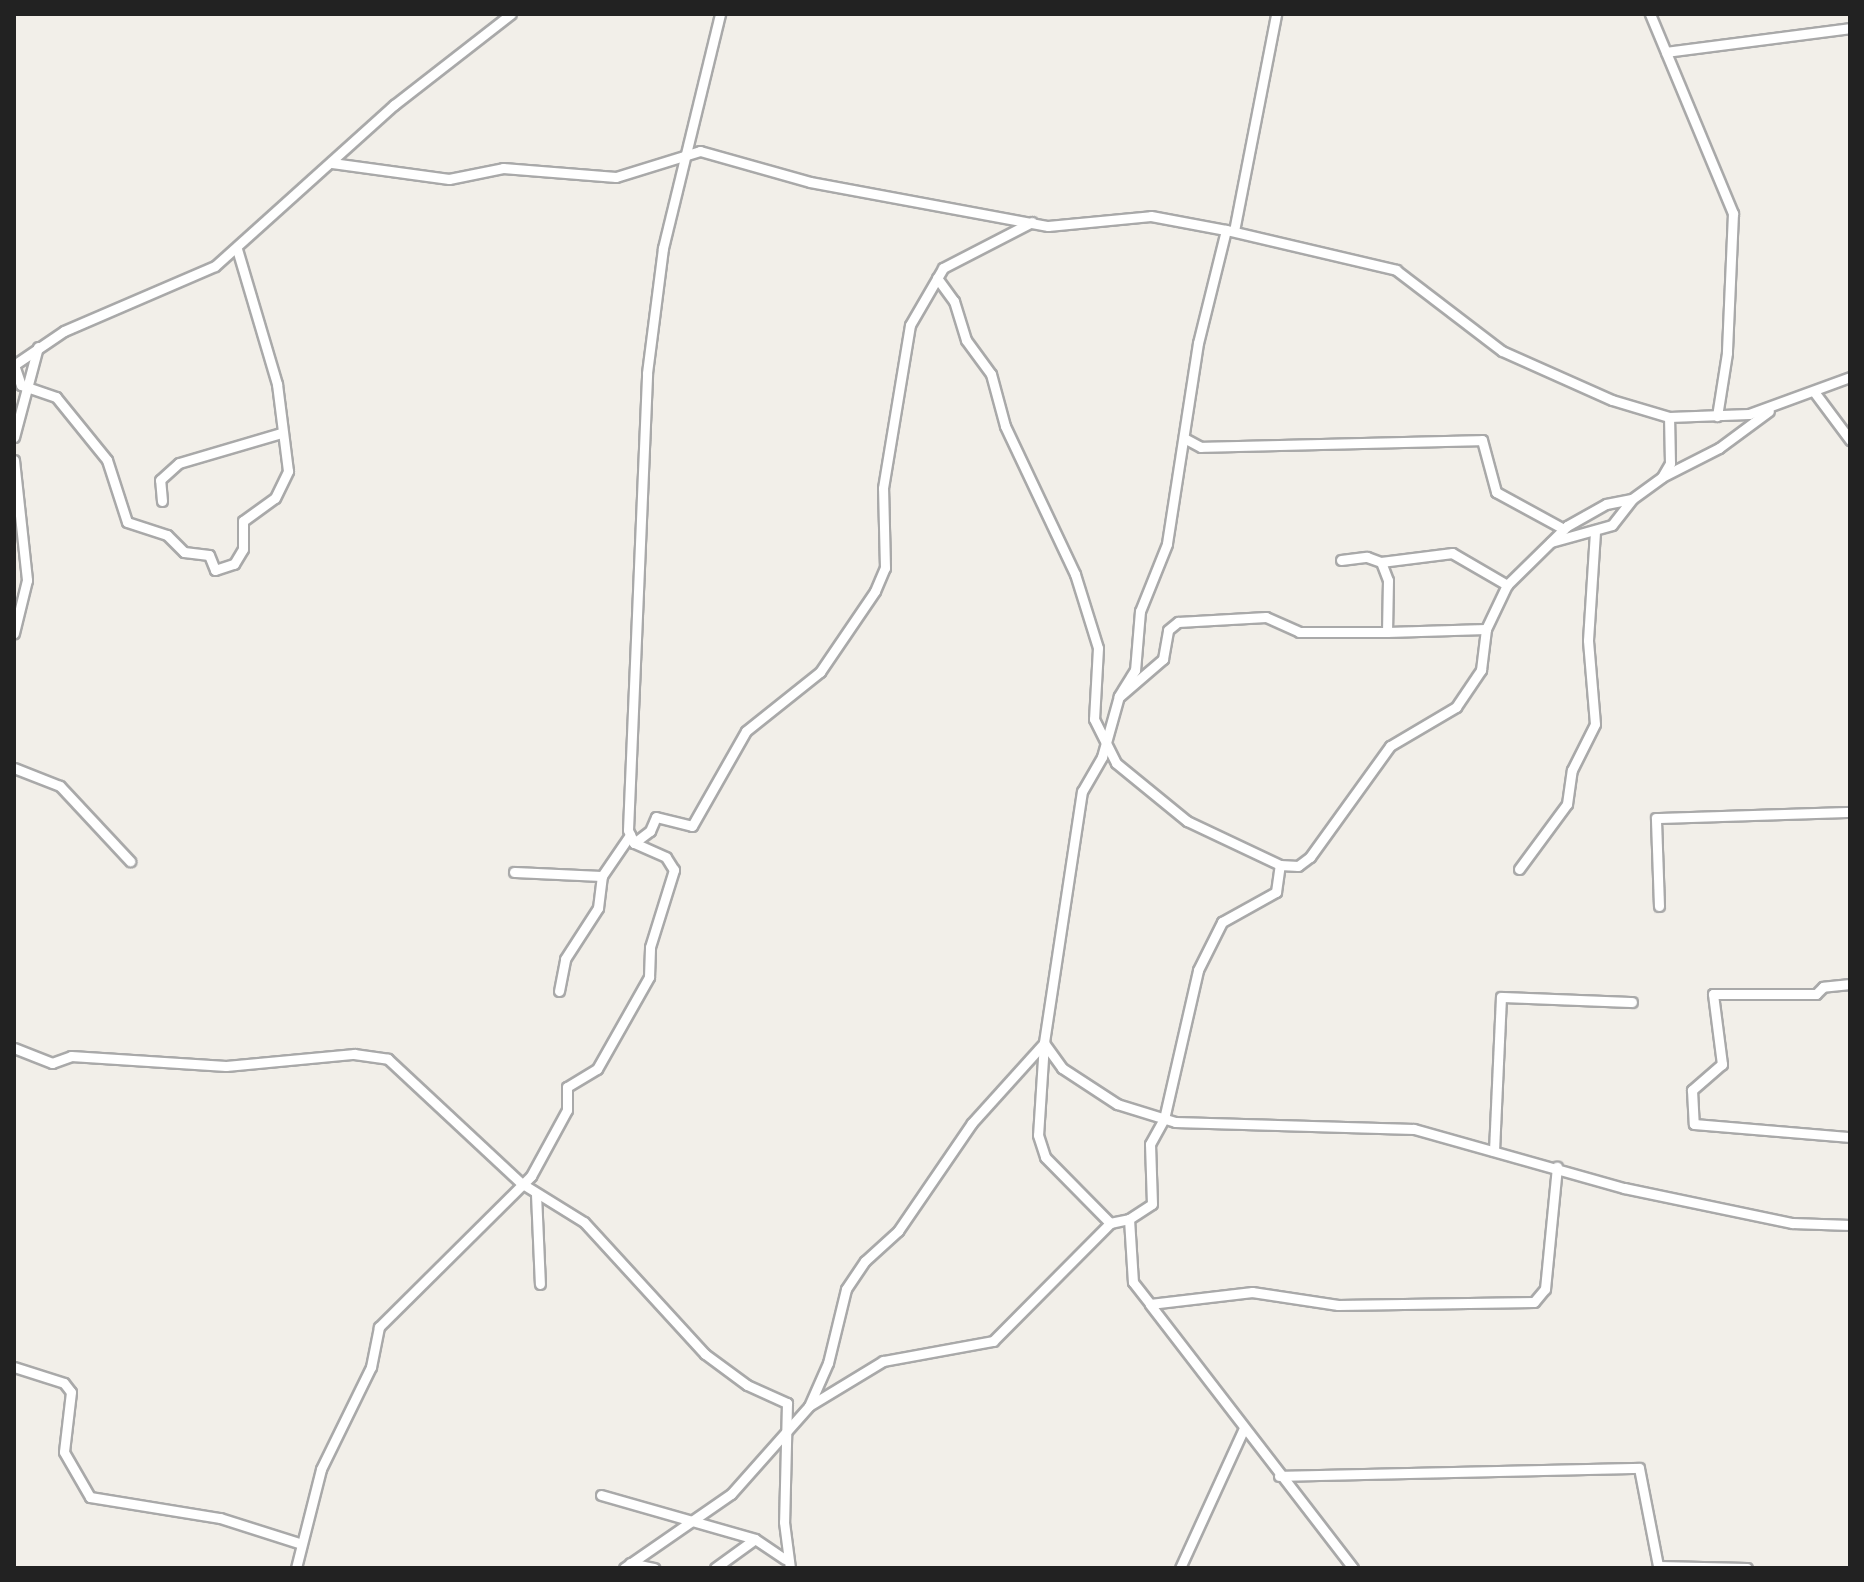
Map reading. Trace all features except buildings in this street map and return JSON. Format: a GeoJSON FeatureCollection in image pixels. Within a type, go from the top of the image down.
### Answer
{"type":"FeatureCollection","features":[{"type":"Feature","properties":{"kind":"street"},"geometry":{"type":"LineString","coordinates":[[237,249],[277,384],[288,471],[284,484],[243,521],[243,549],[234,564],[215,570],[209,555],[184,552],[167,535],[127,522],[107,460],[56,397],[31,391],[21,385],[14,365],[38,347],[195,276],[237,249],[394,105],[511,14]]}},
{"type":"Feature","properties":{"kind":"street"},"geometry":{"type":"LineString","coordinates":[[632,839],[647,373],[663,248],[720,14]]}},
{"type":"Feature","properties":{"kind":"street"},"geometry":{"type":"LineString","coordinates":[[1110,1223],[1045,1157],[1038,1135],[1044,1043],[1082,791],[1106,745],[1119,696],[1135,670],[1140,611],[1167,544],[1198,343],[1230,230],[1276,14]]}},
{"type":"Feature","properties":{"kind":"street"},"geometry":{"type":"LineString","coordinates":[[1650,14],[1733,213],[1727,353],[1717,416]]}},
{"type":"Feature","properties":{"kind":"street"},"geometry":{"type":"LineString","coordinates":[[1666,52],[1850,28]]}},
{"type":"Feature","properties":{"kind":"street"},"geometry":{"type":"LineString","coordinates":[[332,163],[449,179],[503,168],[616,177],[657,169],[685,153],[1032,222],[1098,226],[1151,216],[1230,230],[1396,270],[1502,351],[1612,400],[1669,417],[1717,416],[1775,407],[1850,377]]}},
{"type":"Feature","properties":{"kind":"street"},"geometry":{"type":"LineString","coordinates":[[559,991],[565,959],[598,908],[602,876],[632,839],[656,817],[692,826],[746,731],[820,672],[875,591],[885,568],[883,488],[910,325],[937,278],[986,242],[1032,222]]}},
{"type":"Feature","properties":{"kind":"street"},"geometry":{"type":"LineString","coordinates":[[937,278],[996,384],[1005,426],[1075,574],[1098,648],[1094,719],[1106,745],[1147,794],[1212,837],[1280,865],[1298,866],[1310,857],[1390,746],[1456,707],[1481,670],[1486,629],[1507,585],[1564,529],[1606,504],[1632,499]]}},
{"type":"Feature","properties":{"kind":"street"},"geometry":{"type":"LineString","coordinates":[[14,437],[31,391],[38,347]]}},
{"type":"Feature","properties":{"kind":"street"},"geometry":{"type":"LineString","coordinates":[[1815,393],[1850,440]]}},
{"type":"Feature","properties":{"kind":"street"},"geometry":{"type":"LineString","coordinates":[[1550,542],[1595,533],[1612,525],[1632,499],[1662,477],[1719,448],[1775,407]]}},
{"type":"Feature","properties":{"kind":"street"},"geometry":{"type":"LineString","coordinates":[[1662,477],[1670,463],[1669,417]]}},
{"type":"Feature","properties":{"kind":"street"},"geometry":{"type":"LineString","coordinates":[[162,501],[160,480],[179,463],[281,433]]}},
{"type":"Feature","properties":{"kind":"street"},"geometry":{"type":"LineString","coordinates":[[1184,438],[1201,447],[1482,440],[1496,492],[1564,529]]}},
{"type":"Feature","properties":{"kind":"street"},"geometry":{"type":"LineString","coordinates":[[14,460],[27,580],[14,633]]}},
{"type":"Feature","properties":{"kind":"street"},"geometry":{"type":"LineString","coordinates":[[1519,869],[1567,804],[1572,770],[1595,724],[1588,627],[1595,533]]}},
{"type":"Feature","properties":{"kind":"street"},"geometry":{"type":"LineString","coordinates":[[1341,560],[1367,557],[1381,562],[1452,553],[1507,585]]}},
{"type":"Feature","properties":{"kind":"street"},"geometry":{"type":"LineString","coordinates":[[1381,562],[1388,580],[1387,632]]}},
{"type":"Feature","properties":{"kind":"street"},"geometry":{"type":"LineString","coordinates":[[1119,696],[1163,659],[1168,630],[1178,622],[1266,617],[1299,632],[1486,629]]}},
{"type":"Feature","properties":{"kind":"street"},"geometry":{"type":"LineString","coordinates":[[14,768],[60,786],[130,861]]}},
{"type":"Feature","properties":{"kind":"street"},"geometry":{"type":"LineString","coordinates":[[1659,906],[1656,818],[1850,812]]}},
{"type":"Feature","properties":{"kind":"street"},"geometry":{"type":"LineString","coordinates":[[296,1568],[299,1543],[321,1469],[371,1367],[387,1314],[538,1167],[560,1125],[567,1087],[597,1069],[649,977],[650,947],[674,870],[666,857],[632,839]]}},
{"type":"Feature","properties":{"kind":"street"},"geometry":{"type":"LineString","coordinates":[[627,1566],[731,1494],[809,1406],[883,1361],[993,1341],[1110,1223],[1129,1219],[1152,1204],[1150,1144],[1164,1119],[1198,970],[1222,922],[1276,892],[1280,865]]}},
{"type":"Feature","properties":{"kind":"street"},"geometry":{"type":"LineString","coordinates":[[514,872],[602,876]]}},
{"type":"Feature","properties":{"kind":"street"},"geometry":{"type":"LineString","coordinates":[[1850,984],[1823,987],[1816,994],[1713,994],[1722,1064],[1692,1090],[1694,1124],[1850,1137]]}},
{"type":"Feature","properties":{"kind":"street"},"geometry":{"type":"LineString","coordinates":[[1494,1151],[1501,997],[1632,1002]]}},
{"type":"Feature","properties":{"kind":"street"},"geometry":{"type":"LineString","coordinates":[[1044,1043],[1080,1081],[1117,1104],[1164,1119],[1414,1129],[1792,1223],[1850,1225]]}},
{"type":"Feature","properties":{"kind":"street"},"geometry":{"type":"LineString","coordinates":[[809,1406],[828,1363],[846,1289],[865,1261],[898,1231],[972,1123],[1044,1043]]}},
{"type":"Feature","properties":{"kind":"street"},"geometry":{"type":"LineString","coordinates":[[14,1048],[52,1063],[71,1056],[226,1066],[354,1054],[388,1059],[521,1183],[605,1241],[705,1354],[747,1385],[779,1395],[790,1424],[788,1563]]}},
{"type":"Feature","properties":{"kind":"street"},"geometry":{"type":"LineString","coordinates":[[1150,1304],[1252,1292],[1338,1305],[1534,1302],[1545,1289],[1557,1167]]}},
{"type":"Feature","properties":{"kind":"street"},"geometry":{"type":"LineString","coordinates":[[536,1194],[540,1284]]}},
{"type":"Feature","properties":{"kind":"street"},"geometry":{"type":"LineString","coordinates":[[1129,1219],[1133,1282],[1279,1476],[1353,1568]]}},
{"type":"Feature","properties":{"kind":"street"},"geometry":{"type":"LineString","coordinates":[[14,1367],[64,1383],[71,1392],[64,1452],[90,1497],[220,1518],[299,1543]]}},
{"type":"Feature","properties":{"kind":"street"},"geometry":{"type":"LineString","coordinates":[[1180,1568],[1244,1428]]}},
{"type":"Feature","properties":{"kind":"street"},"geometry":{"type":"LineString","coordinates":[[1279,1476],[1639,1468],[1658,1566],[1747,1568]]}},
{"type":"Feature","properties":{"kind":"street"},"geometry":{"type":"LineString","coordinates":[[601,1495],[755,1539],[788,1563]]}},
{"type":"Feature","properties":{"kind":"street"},"geometry":{"type":"LineString","coordinates":[[715,1568],[755,1539]]}},
{"type":"Feature","properties":{"kind":"street"},"geometry":{"type":"LineString","coordinates":[[627,1566],[654,1568]]}}]}
